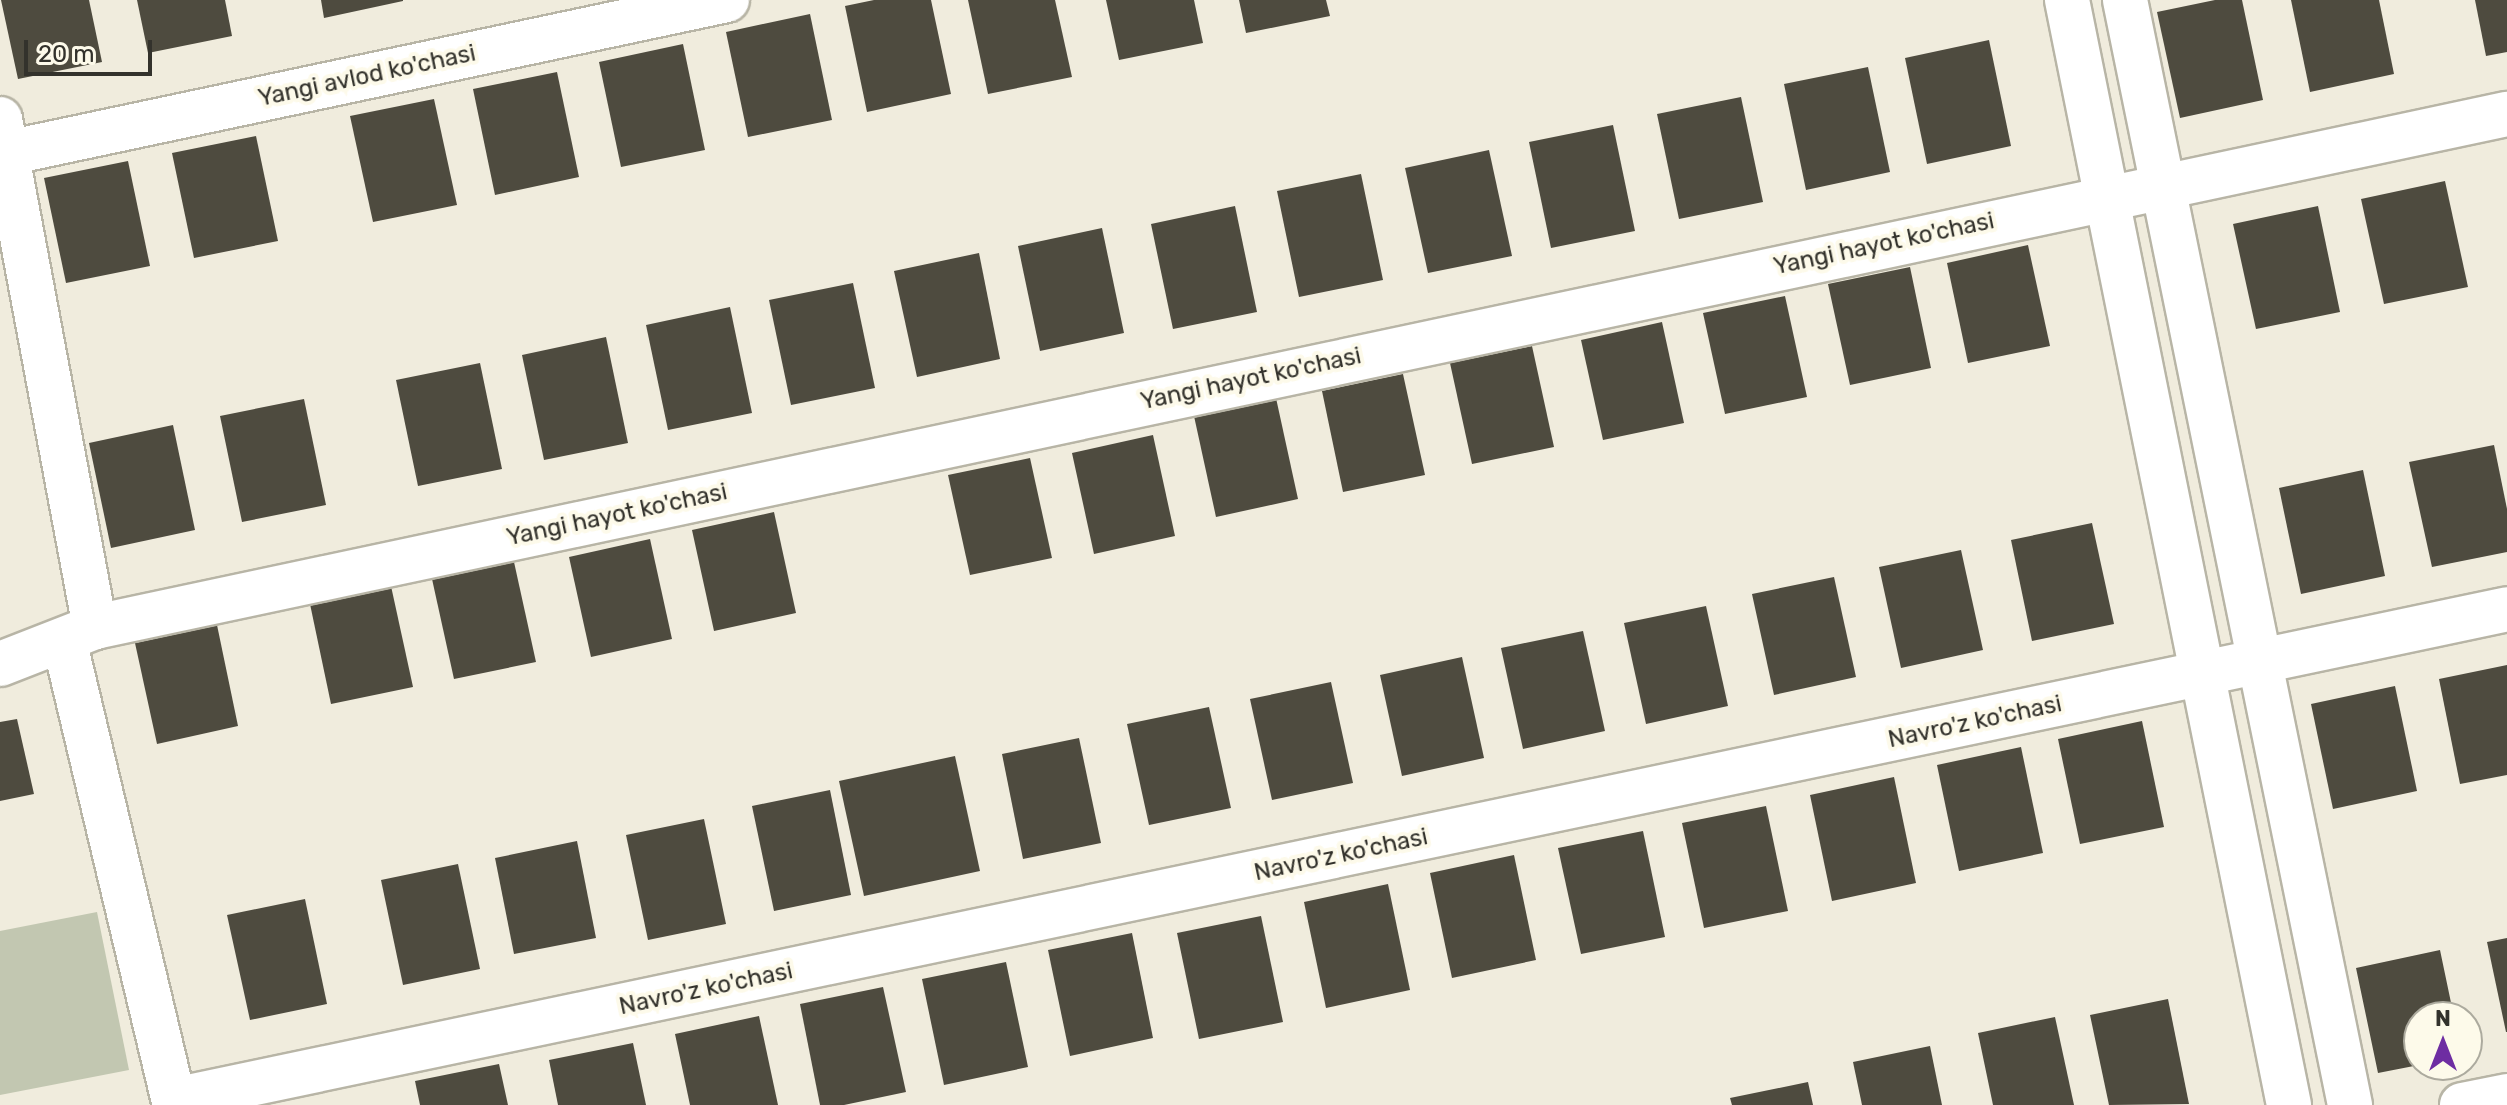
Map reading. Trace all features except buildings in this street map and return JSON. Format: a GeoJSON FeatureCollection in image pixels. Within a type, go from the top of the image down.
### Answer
{"type":"FeatureCollection","features":[{"type":"Feature","properties":{"kind":"street","name":"Yangi avlod ko'chasi"},"geometry":{"type":"LineString","coordinates":[[4,136],[727,0]]}},
{"type":"Feature","properties":{"kind":"street"},"geometry":{"type":"LineString","coordinates":[[2067,0],[2104,197],[2204,674],[2289,1105]]}},
{"type":"Feature","properties":{"kind":"street"},"geometry":{"type":"LineString","coordinates":[[2125,0],[2166,189],[2350,1105]]}},
{"type":"Feature","properties":{"kind":"street","name":"Yangi hayot ko'chasi"},"geometry":{"type":"LineString","coordinates":[[0,664],[79,633],[2104,197],[2166,189],[2507,114]]}},
{"type":"Feature","properties":{"kind":"street"},"geometry":{"type":"LineString","coordinates":[[4,136],[79,633],[175,1103]]}},
{"type":"Feature","properties":{"kind":"street","name":"Navro'z ko'chasi"},"geometry":{"type":"LineString","coordinates":[[175,1103],[2507,609]]}},
{"type":"Feature","properties":{"kind":"street"},"geometry":{"type":"LineString","coordinates":[[2462,1105],[2507,1096]]}},
{"type":"Feature","properties":{"kind":"green space"},"geometry":{"type":"Polygon","coordinates":[[[97,912],[129,1070],[0,1095],[0,931],[97,912]]]}}]}
